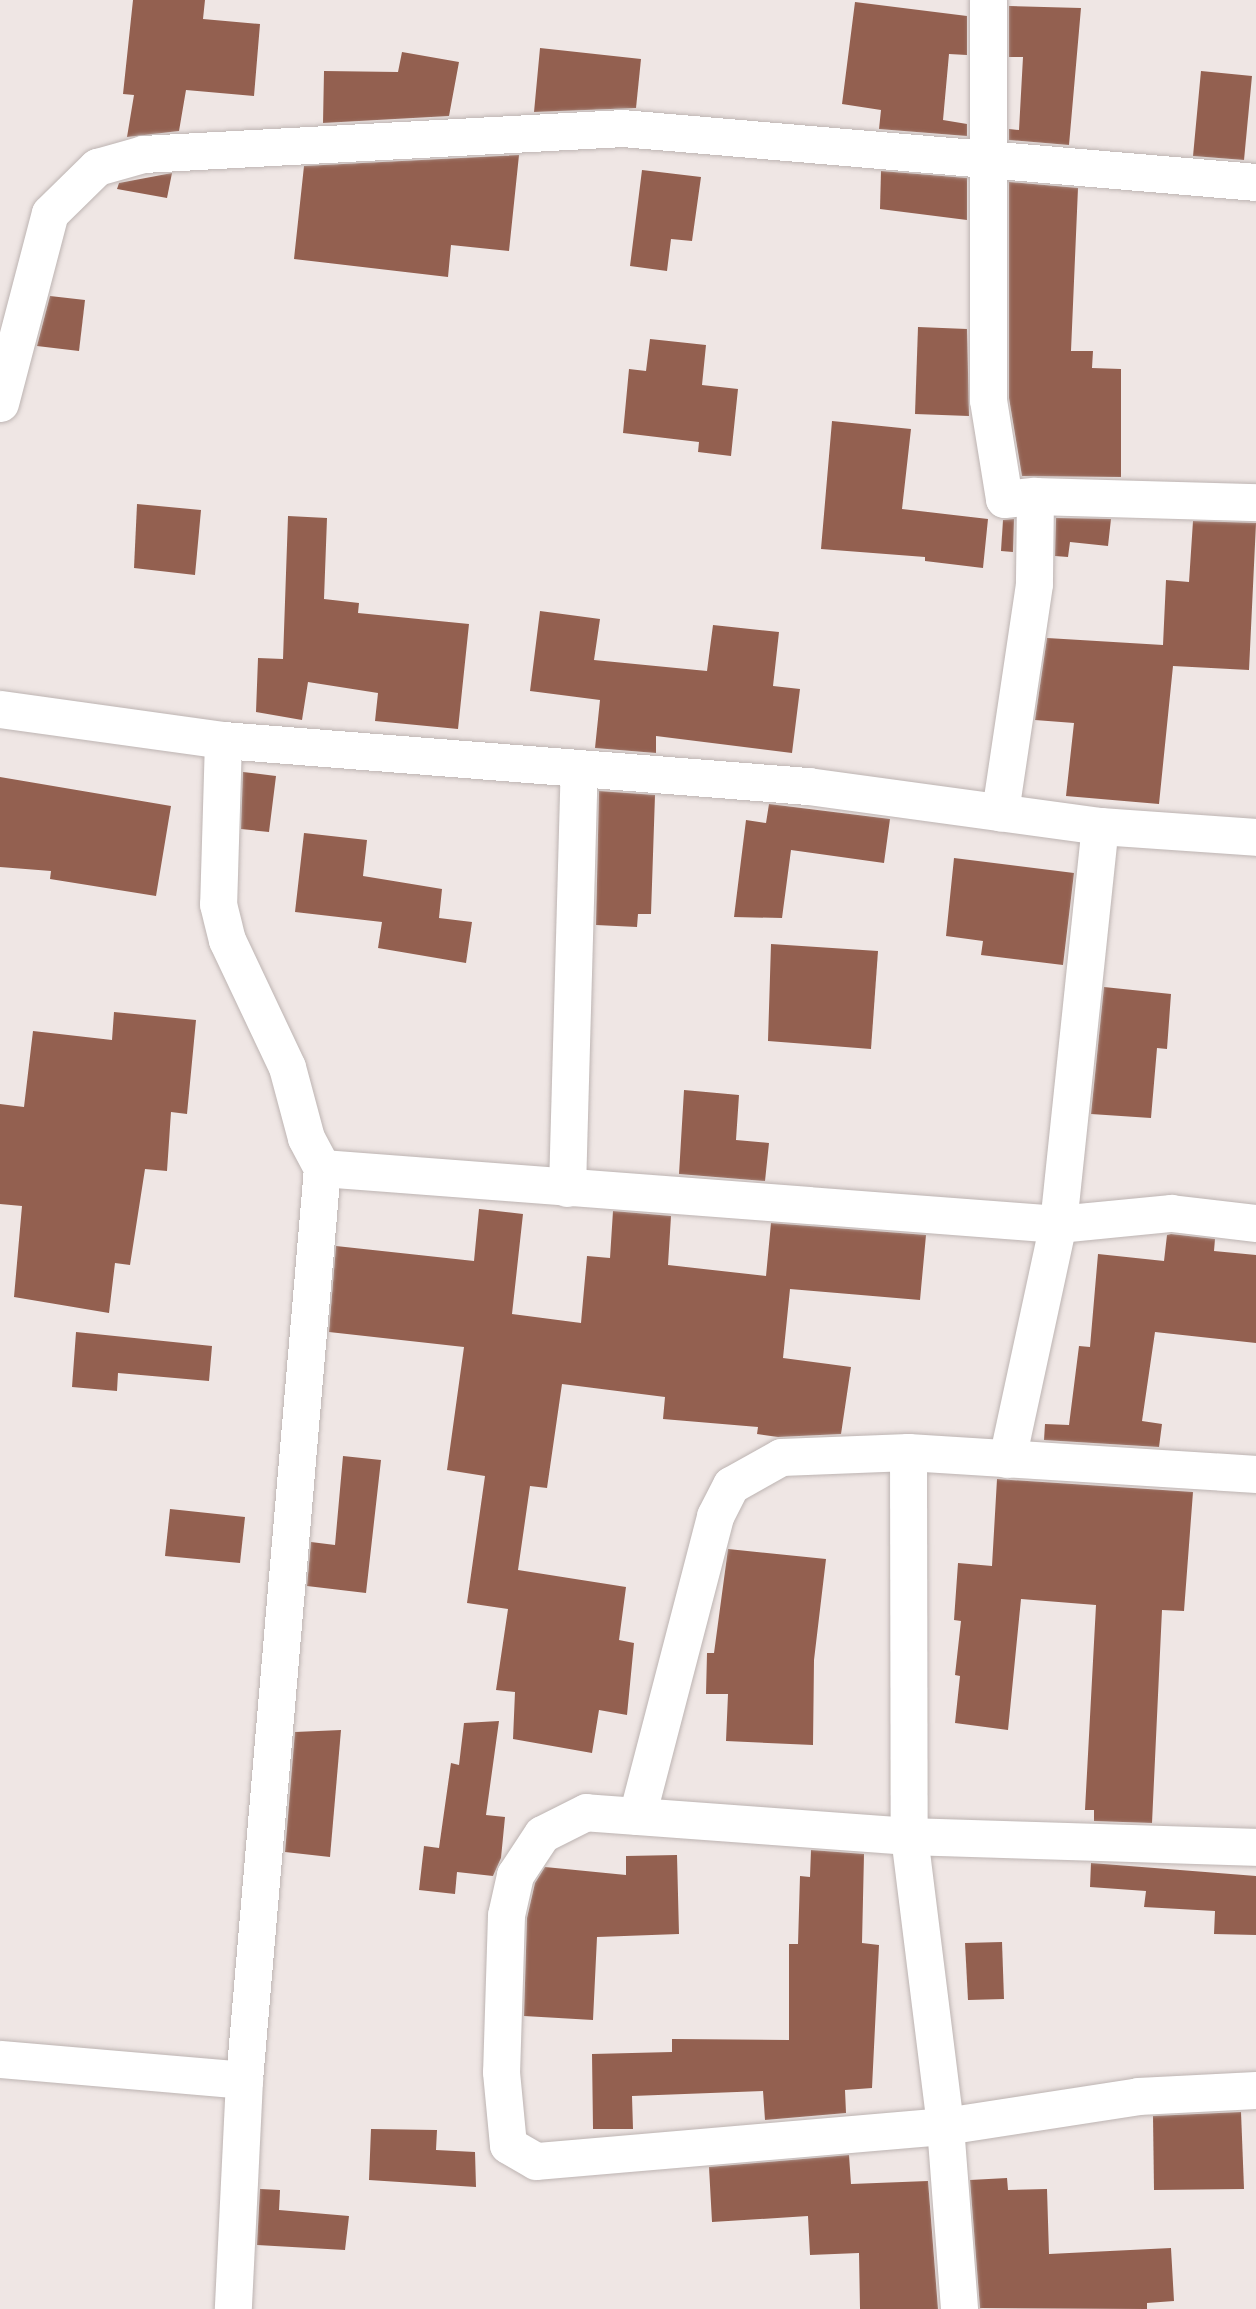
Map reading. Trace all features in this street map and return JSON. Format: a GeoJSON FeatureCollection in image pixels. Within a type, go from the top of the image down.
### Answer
{"type":"FeatureCollection","features":[{"type":"Feature","properties":{"kind":"street"},"geometry":{"type":"LineString","coordinates":[[989,0],[991,162],[988,400],[1004,499],[1035,496],[1256,502]]}},
{"type":"Feature","properties":{"kind":"street"},"geometry":{"type":"LineString","coordinates":[[0,403],[50,213],[97,167],[143,154],[622,128],[991,162],[1256,182]]}},
{"type":"Feature","properties":{"kind":"street"},"geometry":{"type":"LineString","coordinates":[[1000,812],[1034,584],[1035,496]]}},
{"type":"Feature","properties":{"kind":"street"},"geometry":{"type":"LineString","coordinates":[[0,709],[223,740],[808,786],[1100,826],[1256,837]]}},
{"type":"Feature","properties":{"kind":"street"},"geometry":{"type":"LineString","coordinates":[[223,740],[218,904],[227,940],[283,1056],[306,1138],[322,1168],[244,2080],[233,2309]]}},
{"type":"Feature","properties":{"kind":"street"},"geometry":{"type":"LineString","coordinates":[[567,1188],[579,768]]}},
{"type":"Feature","properties":{"kind":"street"},"geometry":{"type":"LineString","coordinates":[[1007,1459],[1058,1224],[1100,826]]}},
{"type":"Feature","properties":{"kind":"street"},"geometry":{"type":"LineString","coordinates":[[322,1168],[1058,1224],[1171,1213],[1256,1223]]}},
{"type":"Feature","properties":{"kind":"street"},"geometry":{"type":"LineString","coordinates":[[908,1452],[909,1836],[945,2126],[959,2309]]}},
{"type":"Feature","properties":{"kind":"street"},"geometry":{"type":"LineString","coordinates":[[637,1816],[715,1516],[731,1485],[781,1457],[908,1452],[1256,1474]]}},
{"type":"Feature","properties":{"kind":"street"},"geometry":{"type":"LineString","coordinates":[[1256,1847],[909,1836],[586,1812],[565,1820],[542,1834],[516,1875],[506,1915],[502,2045],[508,2145],[536,2161],[945,2126],[1138,2096],[1256,2090]]}},
{"type":"Feature","properties":{"kind":"street"},"geometry":{"type":"LineString","coordinates":[[0,2059],[244,2080]]}},
{"type":"Feature","properties":{"kind":"building"},"geometry":{"type":"Polygon","coordinates":[[[133,0],[205,0],[203,19],[260,24],[254,96],[186,90],[179,131],[127,137],[134,95],[123,94],[133,0]]]}},
{"type":"Feature","properties":{"kind":"building"},"geometry":{"type":"Polygon","coordinates":[[[855,2],[967,16],[967,55],[949,54],[943,120],[967,124],[967,136],[879,129],[881,110],[842,104],[855,2]]]}},
{"type":"Feature","properties":{"kind":"building"},"geometry":{"type":"Polygon","coordinates":[[[1009,6],[1081,8],[1069,145],[1009,140],[1009,129],[1019,130],[1023,57],[1009,57],[1009,6]]]}},
{"type":"Feature","properties":{"kind":"building"},"geometry":{"type":"Polygon","coordinates":[[[540,48],[641,59],[636,108],[534,112],[540,48]]]}},
{"type":"Feature","properties":{"kind":"building"},"geometry":{"type":"Polygon","coordinates":[[[402,52],[459,62],[449,116],[323,123],[324,71],[398,72],[402,52]]]}},
{"type":"Feature","properties":{"kind":"building"},"geometry":{"type":"Polygon","coordinates":[[[1201,71],[1252,76],[1244,160],[1193,156],[1201,71]]]}},
{"type":"Feature","properties":{"kind":"building"},"geometry":{"type":"Polygon","coordinates":[[[519,155],[509,251],[451,245],[448,277],[294,259],[304,166],[519,155]]]}},
{"type":"Feature","properties":{"kind":"building"},"geometry":{"type":"Polygon","coordinates":[[[642,170],[701,177],[692,241],[671,239],[667,271],[630,266],[642,170]]]}},
{"type":"Feature","properties":{"kind":"building"},"geometry":{"type":"Polygon","coordinates":[[[881,171],[967,178],[967,220],[880,209],[881,171]]]}},
{"type":"Feature","properties":{"kind":"building"},"geometry":{"type":"Polygon","coordinates":[[[172,173],[167,198],[117,189],[119,183],[172,173]]]}},
{"type":"Feature","properties":{"kind":"building"},"geometry":{"type":"Polygon","coordinates":[[[1009,182],[1078,188],[1071,351],[1093,351],[1092,368],[1121,369],[1121,477],[1022,476],[1009,398],[1009,182]]]}},
{"type":"Feature","properties":{"kind":"building"},"geometry":{"type":"Polygon","coordinates":[[[50,296],[85,300],[79,351],[37,346],[50,296]]]}},
{"type":"Feature","properties":{"kind":"building"},"geometry":{"type":"Polygon","coordinates":[[[918,327],[967,329],[969,416],[915,414],[918,327]]]}},
{"type":"Feature","properties":{"kind":"building"},"geometry":{"type":"Polygon","coordinates":[[[650,339],[706,345],[702,385],[738,389],[731,456],[698,452],[699,442],[623,433],[629,369],[646,371],[650,339]]]}},
{"type":"Feature","properties":{"kind":"building"},"geometry":{"type":"Polygon","coordinates":[[[832,421],[911,429],[902,509],[988,519],[983,568],[925,561],[925,557],[821,549],[832,421]]]}},
{"type":"Feature","properties":{"kind":"building"},"geometry":{"type":"Polygon","coordinates":[[[137,504],[201,510],[195,575],[134,568],[137,504]]]}},
{"type":"Feature","properties":{"kind":"building"},"geometry":{"type":"Polygon","coordinates":[[[288,516],[327,518],[324,599],[359,603],[358,613],[469,624],[458,729],[375,721],[378,693],[308,682],[302,720],[256,712],[258,658],[283,659],[288,516]]]}},
{"type":"Feature","properties":{"kind":"building"},"geometry":{"type":"Polygon","coordinates":[[[1056,518],[1111,519],[1108,546],[1070,542],[1068,557],[1055,556],[1056,518]]]}},
{"type":"Feature","properties":{"kind":"building"},"geometry":{"type":"Polygon","coordinates":[[[1014,519],[1013,552],[1001,551],[1003,520],[1014,519]]]}},
{"type":"Feature","properties":{"kind":"building"},"geometry":{"type":"Polygon","coordinates":[[[1193,521],[1256,523],[1249,670],[1173,666],[1159,804],[1066,796],[1074,723],[1035,720],[1047,638],[1163,645],[1166,580],[1189,582],[1193,521]]]}},
{"type":"Feature","properties":{"kind":"building"},"geometry":{"type":"Polygon","coordinates":[[[540,611],[600,619],[594,660],[707,671],[713,625],[779,632],[773,686],[800,689],[792,753],[656,736],[656,753],[595,748],[600,700],[530,691],[540,611]]]}},
{"type":"Feature","properties":{"kind":"building"},"geometry":{"type":"Polygon","coordinates":[[[243,772],[276,776],[269,832],[241,829],[243,772]]]}},
{"type":"Feature","properties":{"kind":"building"},"geometry":{"type":"Polygon","coordinates":[[[0,777],[171,806],[156,896],[50,879],[51,871],[0,867],[0,777]]]}},
{"type":"Feature","properties":{"kind":"building"},"geometry":{"type":"Polygon","coordinates":[[[599,791],[655,795],[651,914],[638,914],[637,927],[596,925],[599,791]]]}},
{"type":"Feature","properties":{"kind":"building"},"geometry":{"type":"Polygon","coordinates":[[[769,804],[890,819],[884,863],[791,850],[782,918],[734,917],[746,820],[766,823],[769,804]]]}},
{"type":"Feature","properties":{"kind":"building"},"geometry":{"type":"Polygon","coordinates":[[[304,833],[367,840],[363,876],[442,889],[439,918],[472,922],[466,963],[378,948],[382,922],[295,912],[304,833]]]}},
{"type":"Feature","properties":{"kind":"building"},"geometry":{"type":"Polygon","coordinates":[[[954,858],[1074,873],[1063,965],[981,955],[983,941],[946,936],[954,858]]]}},
{"type":"Feature","properties":{"kind":"building"},"geometry":{"type":"Polygon","coordinates":[[[771,944],[878,951],[871,1049],[768,1041],[771,944]]]}},
{"type":"Feature","properties":{"kind":"building"},"geometry":{"type":"Polygon","coordinates":[[[1104,987],[1171,994],[1167,1049],[1157,1048],[1151,1118],[1091,1114],[1104,987]]]}},
{"type":"Feature","properties":{"kind":"building"},"geometry":{"type":"Polygon","coordinates":[[[114,1012],[196,1020],[187,1114],[171,1112],[167,1171],[145,1169],[130,1265],[115,1263],[109,1313],[14,1297],[22,1206],[0,1204],[0,1104],[24,1107],[33,1031],[112,1040],[114,1012]]]}},
{"type":"Feature","properties":{"kind":"building"},"geometry":{"type":"Polygon","coordinates":[[[684,1090],[739,1095],[736,1140],[769,1143],[765,1181],[679,1174],[684,1090]]]}},
{"type":"Feature","properties":{"kind":"building"},"geometry":{"type":"Polygon","coordinates":[[[479,1209],[523,1214],[512,1314],[581,1323],[587,1256],[610,1258],[613,1211],[671,1216],[668,1265],[766,1276],[771,1223],[926,1235],[920,1300],[790,1289],[783,1358],[851,1367],[841,1434],[778,1437],[757,1434],[758,1427],[663,1419],[665,1397],[562,1384],[547,1488],[530,1486],[518,1570],[626,1587],[619,1640],[634,1643],[627,1715],[599,1710],[592,1753],[513,1739],[515,1692],[496,1690],[508,1609],[467,1603],[485,1476],[447,1470],[464,1347],[329,1332],[336,1246],[474,1261],[479,1209]]]}},
{"type":"Feature","properties":{"kind":"building"},"geometry":{"type":"Polygon","coordinates":[[[1167,1235],[1215,1239],[1214,1251],[1256,1255],[1256,1343],[1155,1332],[1142,1421],[1162,1424],[1159,1447],[1044,1440],[1045,1424],[1069,1425],[1079,1346],[1090,1347],[1098,1254],[1164,1261],[1167,1235]]]}},
{"type":"Feature","properties":{"kind":"building"},"geometry":{"type":"Polygon","coordinates":[[[76,1332],[212,1346],[209,1381],[118,1373],[117,1391],[72,1387],[76,1332]]]}},
{"type":"Feature","properties":{"kind":"building"},"geometry":{"type":"Polygon","coordinates":[[[343,1456],[381,1460],[366,1593],[307,1586],[311,1542],[335,1545],[343,1456]]]}},
{"type":"Feature","properties":{"kind":"building"},"geometry":{"type":"Polygon","coordinates":[[[997,1479],[1193,1492],[1184,1611],[1162,1610],[1152,1823],[1094,1821],[1094,1810],[1085,1810],[1096,1605],[1021,1599],[1008,1730],[955,1723],[960,1676],[955,1675],[961,1621],[954,1620],[958,1563],[992,1566],[997,1479]]]}},
{"type":"Feature","properties":{"kind":"building"},"geometry":{"type":"Polygon","coordinates":[[[170,1509],[245,1517],[240,1563],[165,1556],[170,1509]]]}},
{"type":"Feature","properties":{"kind":"building"},"geometry":{"type":"Polygon","coordinates":[[[728,1549],[826,1559],[814,1660],[813,1745],[726,1741],[728,1694],[706,1694],[707,1653],[714,1653],[728,1549]]]}},
{"type":"Feature","properties":{"kind":"building"},"geometry":{"type":"Polygon","coordinates":[[[499,1721],[486,1815],[505,1817],[501,1858],[493,1876],[457,1872],[455,1894],[419,1890],[424,1846],[439,1848],[451,1763],[459,1765],[464,1723],[499,1721]]]}},
{"type":"Feature","properties":{"kind":"building"},"geometry":{"type":"Polygon","coordinates":[[[341,1730],[330,1857],[285,1852],[295,1732],[341,1730]]]}},
{"type":"Feature","properties":{"kind":"building"},"geometry":{"type":"Polygon","coordinates":[[[811,1850],[864,1854],[862,1943],[879,1945],[872,2088],[845,2090],[846,2113],[765,2120],[763,2091],[632,2096],[633,2129],[593,2129],[592,2054],[672,2052],[672,2039],[789,2040],[789,1944],[798,1944],[800,1876],[810,1877],[811,1850]]]}},
{"type":"Feature","properties":{"kind":"building"},"geometry":{"type":"Polygon","coordinates":[[[677,1855],[679,1934],[597,1937],[593,2020],[524,2016],[527,1918],[535,1883],[545,1867],[626,1875],[626,1856],[677,1855]]]}},
{"type":"Feature","properties":{"kind":"building"},"geometry":{"type":"Polygon","coordinates":[[[1091,1863],[1256,1876],[1256,1935],[1214,1934],[1215,1911],[1144,1907],[1146,1891],[1090,1887],[1091,1863]]]}},
{"type":"Feature","properties":{"kind":"building"},"geometry":{"type":"Polygon","coordinates":[[[1002,1942],[1004,1999],[968,2000],[965,1943],[1002,1942]]]}},
{"type":"Feature","properties":{"kind":"building"},"geometry":{"type":"Polygon","coordinates":[[[1241,2112],[1244,2189],[1154,2190],[1153,2116],[1241,2112]]]}},
{"type":"Feature","properties":{"kind":"building"},"geometry":{"type":"Polygon","coordinates":[[[371,2129],[437,2130],[436,2150],[475,2152],[476,2187],[369,2180],[371,2129]]]}},
{"type":"Feature","properties":{"kind":"building"},"geometry":{"type":"Polygon","coordinates":[[[849,2155],[851,2184],[928,2181],[938,2309],[860,2309],[859,2253],[810,2255],[808,2216],[712,2222],[709,2167],[849,2155]]]}},
{"type":"Feature","properties":{"kind":"building"},"geometry":{"type":"Polygon","coordinates":[[[1007,2178],[1008,2190],[1047,2189],[1049,2254],[1171,2248],[1174,2301],[1147,2303],[1147,2309],[980,2308],[970,2180],[1007,2178]]]}},
{"type":"Feature","properties":{"kind":"building"},"geometry":{"type":"Polygon","coordinates":[[[260,2189],[280,2190],[279,2210],[349,2216],[345,2250],[257,2245],[260,2189]]]}}]}
